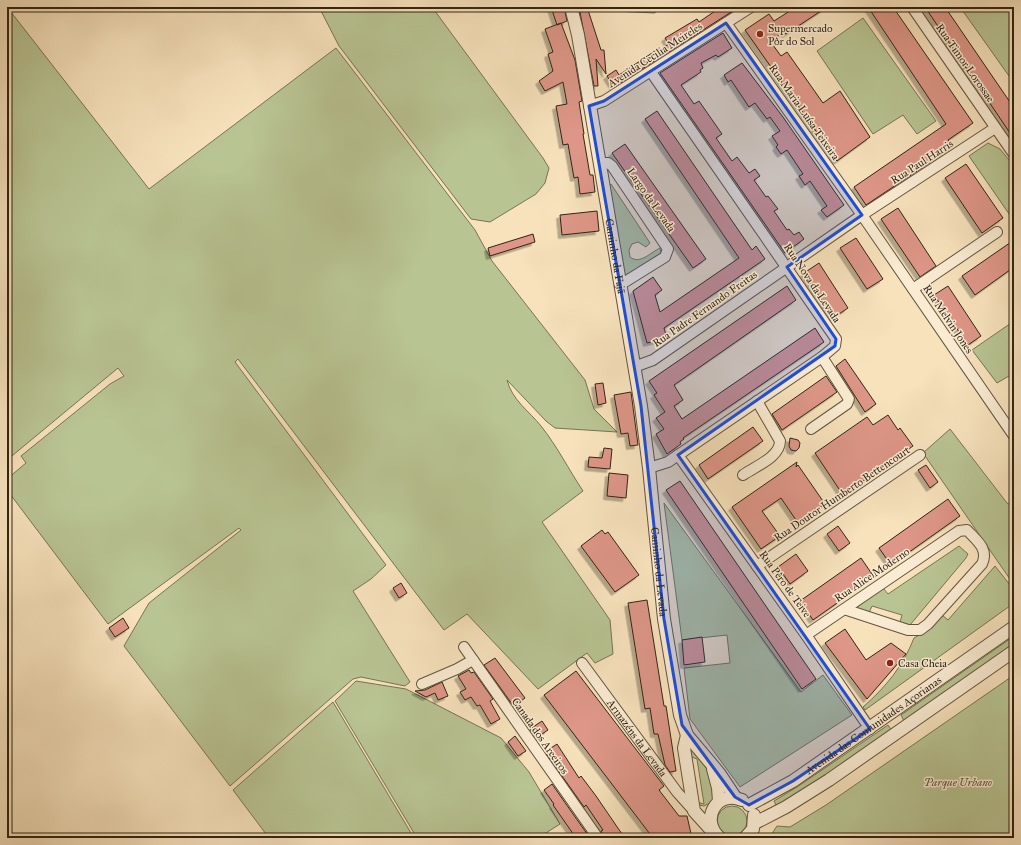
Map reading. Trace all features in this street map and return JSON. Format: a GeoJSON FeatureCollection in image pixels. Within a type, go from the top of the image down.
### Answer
{"type":"FeatureCollection","features":[{"type":"Feature","properties":{"kind":"street","name":"Caminho da Fajã"},"geometry":{"type":"LineString","coordinates":[[570,7],[578,36],[641,406]]}},
{"type":"Feature","properties":{"kind":"street","name":"Avenida Cecilia Meireles"},"geometry":{"type":"LineString","coordinates":[[589,106],[604,101],[752,7]]}},
{"type":"Feature","properties":{"kind":"street","name":"Rua Timor Lorossae"},"geometry":{"type":"LineString","coordinates":[[912,7],[1013,153]]}},
{"type":"Feature","properties":{"kind":"street","name":"Rua Maria Luísa Teixeira"},"geometry":{"type":"LineString","coordinates":[[726,23],[862,215]]}},
{"type":"Feature","properties":{"kind":"street","name":"Rua Nova da Levada"},"geometry":{"type":"LineString","coordinates":[[649,468],[668,462],[757,402],[822,357],[835,346],[836,339],[651,72]]}},
{"type":"Feature","properties":{"kind":"street","name":"Rua Paul Harris"},"geometry":{"type":"LineString","coordinates":[[787,267],[862,215],[995,128]]}},
{"type":"Feature","properties":{"kind":"street","name":"Largo da Levada"},"geometry":{"type":"LineString","coordinates":[[599,163],[608,163],[612,166],[668,249],[665,257],[620,285]]}},
{"type":"Feature","properties":{"kind":"street","name":"Rua Melvin Jones"},"geometry":{"type":"LineString","coordinates":[[862,215],[1014,436]]}},
{"type":"Feature","properties":{"kind":"street"},"geometry":{"type":"LineString","coordinates":[[913,289],[996,232]]}},
{"type":"Feature","properties":{"kind":"street","name":"Rua Padre Fernando Freitas"},"geometry":{"type":"LineString","coordinates":[[634,367],[653,360],[787,267]]}},
{"type":"Feature","properties":{"kind":"street"},"geometry":{"type":"LineString","coordinates":[[811,429],[847,404],[849,399],[822,357]]}},
{"type":"Feature","properties":{"kind":"street"},"geometry":{"type":"LineString","coordinates":[[743,475],[776,453],[780,448],[780,440],[757,402]]}},
{"type":"Feature","properties":{"kind":"street","name":"Caminho da Levada"},"geometry":{"type":"LineString","coordinates":[[641,406],[649,468],[664,619],[682,726],[687,735],[710,762],[735,797]]}},
{"type":"Feature","properties":{"kind":"street","name":"Rua Pêro de Teive"},"geometry":{"type":"LineString","coordinates":[[678,455],[806,635],[870,729]]}},
{"type":"Feature","properties":{"kind":"street","name":"Rua Doutor Humberto Bettencourt"},"geometry":{"type":"LineString","coordinates":[[757,566],[920,455]]}},
{"type":"Feature","properties":{"kind":"street","name":"Rua Alice Moderno"},"geometry":{"type":"LineString","coordinates":[[806,635],[844,609],[951,536],[959,531],[968,530],[984,549],[985,558],[982,564],[928,624],[920,630],[908,630],[844,609]]}},
{"type":"Feature","properties":{"kind":"street","name":"Avenida das Comunidades Açorianas"},"geometry":{"type":"LineString","coordinates":[[749,805],[793,781],[870,729],[1014,627]]}},
{"type":"Feature","properties":{"kind":"street","name":"Canada dos Areeiros"},"geometry":{"type":"LineString","coordinates":[[464,647],[598,838]]}},
{"type":"Feature","properties":{"kind":"street","name":"Avenida das Comunidades Açorianas"},"geometry":{"type":"LineString","coordinates":[[755,823],[786,807],[824,783],[1014,651]]}},
{"type":"Feature","properties":{"kind":"street"},"geometry":{"type":"LineString","coordinates":[[422,684],[473,660]]}},
{"type":"Feature","properties":{"kind":"street","name":"Armazéns da Levada"},"geometry":{"type":"LineString","coordinates":[[582,663],[677,792],[689,807],[717,836]]}},
{"type":"Feature","properties":{"kind":"street","name":"Caminho da Levada"},"geometry":{"type":"LineString","coordinates":[[687,735],[684,748],[694,811]]}},
{"type":"Feature","properties":{"kind":"street","name":"Caminho da Levada"},"geometry":{"type":"LineString","coordinates":[[710,762],[718,788],[719,801]]}},
{"type":"Feature","properties":{"kind":"street"},"geometry":{"type":"LineString","coordinates":[[717,836],[711,827],[711,813],[719,801],[735,797],[749,805],[755,816],[755,823],[750,834],[745,838]]}},
{"type":"Feature","properties":{"kind":"street"},"geometry":{"type":"LineString","coordinates":[[694,811],[711,813]]}},
{"type":"Feature","properties":{"kind":"highlighted area"},"geometry":{"type":"Polygon","coordinates":[[[726,23],[862,215],[787,267],[836,339],[835,346],[678,455],[870,729],[793,781],[749,805],[735,797],[682,725],[664,619],[641,406],[589,106],[604,101],[726,23]]]}},
{"type":"Feature","properties":{"kind":"green space"},"geometry":{"type":"Polygon","coordinates":[[[7,7],[149,189],[336,48],[475,230],[492,261],[585,380],[594,409],[617,432],[555,428],[546,421],[507,380],[513,394],[547,434],[583,491],[542,522],[610,620],[613,654],[595,663],[587,653],[538,689],[467,614],[444,630],[238,359],[235,362],[386,565],[371,579],[353,591],[410,682],[405,686],[361,677],[353,679],[230,786],[124,646],[149,603],[241,530],[239,528],[108,624],[7,490],[7,479],[26,463],[21,456],[110,384],[124,376],[118,368],[7,460],[7,7]]]}},
{"type":"Feature","properties":{"kind":"green space"},"geometry":{"type":"Polygon","coordinates":[[[319,7],[432,7],[549,168],[545,183],[536,194],[490,222],[471,219],[339,46],[319,7]]]}},
{"type":"Feature","properties":{"kind":"green space"},"geometry":{"type":"Polygon","coordinates":[[[611,7],[658,7],[655,13],[614,11],[611,7]]]}},
{"type":"Feature","properties":{"kind":"green space"},"geometry":{"type":"Polygon","coordinates":[[[960,7],[1014,7],[1014,83],[960,7]]]}},
{"type":"Feature","properties":{"kind":"green space"},"geometry":{"type":"Polygon","coordinates":[[[863,18],[936,121],[917,134],[903,115],[873,134],[817,51],[863,18]]]}},
{"type":"Feature","properties":{"kind":"green space"},"geometry":{"type":"Polygon","coordinates":[[[988,143],[1000,149],[1009,160],[1014,156],[1014,221],[969,156],[988,143]]]}},
{"type":"Feature","properties":{"kind":"green space"},"geometry":{"type":"Polygon","coordinates":[[[611,184],[650,243],[646,247],[638,242],[632,244],[629,250],[630,257],[638,260],[642,259],[660,248],[661,253],[626,278],[624,276],[608,187],[611,184]]]}},
{"type":"Feature","properties":{"kind":"green space"},"geometry":{"type":"Polygon","coordinates":[[[1014,321],[1014,373],[997,383],[972,350],[1014,321]]]}},
{"type":"Feature","properties":{"kind":"green space"},"geometry":{"type":"Polygon","coordinates":[[[950,429],[1007,503],[1014,507],[1014,585],[923,453],[950,429]]]}},
{"type":"Feature","properties":{"kind":"green space"},"geometry":{"type":"Polygon","coordinates":[[[664,503],[801,692],[823,675],[852,715],[740,787],[690,719],[684,668],[730,663],[727,635],[682,640],[664,503]]]}},
{"type":"Feature","properties":{"kind":"green space"},"geometry":{"type":"Polygon","coordinates":[[[959,546],[968,554],[966,558],[910,625],[900,622],[902,615],[872,606],[869,613],[856,608],[883,588],[888,594],[959,546]]]}},
{"type":"Feature","properties":{"kind":"green space"},"geometry":{"type":"Polygon","coordinates":[[[995,566],[1014,590],[1014,603],[865,710],[863,707],[893,676],[905,658],[914,638],[928,630],[942,615],[948,620],[995,566]]]}},
{"type":"Feature","properties":{"kind":"green space"},"geometry":{"type":"Polygon","coordinates":[[[1014,636],[1014,646],[905,723],[901,715],[1014,636]]]}},
{"type":"Feature","properties":{"kind":"green space","name":"Parque Urbano"},"geometry":{"type":"Polygon","coordinates":[[[1014,675],[1014,838],[769,838],[777,826],[790,827],[826,805],[1014,675]]]}},
{"type":"Feature","properties":{"kind":"green space"},"geometry":{"type":"Polygon","coordinates":[[[356,681],[406,689],[501,738],[529,772],[560,824],[538,838],[417,838],[335,701],[356,681]]]}},
{"type":"Feature","properties":{"kind":"green space"},"geometry":{"type":"Polygon","coordinates":[[[333,702],[414,838],[269,838],[233,790],[333,702]]]}},
{"type":"Feature","properties":{"kind":"green space"},"geometry":{"type":"Polygon","coordinates":[[[888,725],[892,731],[777,807],[774,801],[888,725]]]}},
{"type":"Feature","properties":{"kind":"green space"},"geometry":{"type":"Polygon","coordinates":[[[688,747],[704,765],[713,786],[714,794],[712,802],[704,806],[699,805],[697,802],[704,804],[697,759],[689,756],[688,747]]]}},
{"type":"Feature","properties":{"kind":"green space"},"geometry":{"type":"Polygon","coordinates":[[[732,806],[743,810],[747,821],[743,832],[732,836],[721,832],[717,821],[721,810],[732,806]]]}},
{"type":"Feature","properties":{"kind":"building"},"geometry":{"type":"Polygon","coordinates":[[[551,7],[564,7],[567,21],[557,25],[551,7]]]}},
{"type":"Feature","properties":{"kind":"building"},"geometry":{"type":"Polygon","coordinates":[[[579,7],[587,7],[601,50],[604,50],[606,74],[596,59],[598,86],[594,86],[579,7]]]}},
{"type":"Feature","properties":{"kind":"building"},"geometry":{"type":"Polygon","coordinates":[[[721,7],[739,7],[614,87],[607,76],[616,70],[619,75],[655,51],[656,53],[669,44],[665,38],[697,19],[699,22],[721,7]]]}},
{"type":"Feature","properties":{"kind":"building"},"geometry":{"type":"Polygon","coordinates":[[[796,7],[827,7],[786,34],[784,32],[770,41],[781,56],[787,52],[823,103],[840,91],[870,137],[837,161],[745,30],[769,14],[774,21],[796,7]]]}},
{"type":"Feature","properties":{"kind":"building"},"geometry":{"type":"Polygon","coordinates":[[[868,7],[893,7],[973,123],[948,140],[953,147],[866,205],[854,187],[946,124],[868,7]]]}},
{"type":"Feature","properties":{"kind":"building"},"geometry":{"type":"Polygon","coordinates":[[[925,7],[945,7],[1014,108],[1014,139],[925,7]]]}},
{"type":"Feature","properties":{"kind":"building"},"geometry":{"type":"Polygon","coordinates":[[[561,23],[575,60],[582,101],[579,102],[583,134],[590,175],[593,175],[595,192],[580,194],[578,177],[574,178],[568,144],[563,145],[556,106],[567,104],[563,82],[545,91],[539,81],[553,71],[548,54],[553,52],[545,29],[561,23]]]}},
{"type":"Feature","properties":{"kind":"building"},"geometry":{"type":"Polygon","coordinates":[[[723,33],[732,48],[718,57],[716,55],[701,63],[703,68],[700,70],[701,72],[681,85],[694,104],[699,101],[722,134],[716,138],[732,161],[737,157],[749,173],[755,169],[760,176],[754,180],[766,197],[768,196],[778,209],[774,211],[787,230],[789,229],[794,235],[799,232],[804,239],[785,253],[660,73],[723,33]]]}},
{"type":"Feature","properties":{"kind":"building"},"geometry":{"type":"Polygon","coordinates":[[[742,63],[783,117],[844,205],[827,217],[821,210],[827,206],[810,181],[805,185],[799,176],[803,174],[787,150],[781,154],[776,147],[778,145],[772,136],[780,131],[770,117],[767,119],[755,103],[749,107],[731,80],[728,82],[724,75],[742,63]]]}},
{"type":"Feature","properties":{"kind":"building"},"geometry":{"type":"Polygon","coordinates":[[[657,111],[752,250],[756,246],[765,259],[664,328],[667,338],[647,343],[633,291],[653,277],[662,290],[655,295],[660,312],[739,258],[645,119],[657,111]]]}},
{"type":"Feature","properties":{"kind":"building"},"geometry":{"type":"Polygon","coordinates":[[[625,144],[706,259],[693,268],[612,153],[625,144]]]}},
{"type":"Feature","properties":{"kind":"building"},"geometry":{"type":"Polygon","coordinates":[[[966,164],[1003,218],[982,233],[945,178],[966,164]]]}},
{"type":"Feature","properties":{"kind":"building"},"geometry":{"type":"Polygon","coordinates":[[[898,208],[936,266],[920,277],[881,219],[898,208]]]}},
{"type":"Feature","properties":{"kind":"building"},"geometry":{"type":"Polygon","coordinates":[[[597,211],[599,231],[562,235],[560,215],[597,211]]]}},
{"type":"Feature","properties":{"kind":"building"},"geometry":{"type":"Polygon","coordinates":[[[533,234],[535,242],[490,256],[488,248],[533,234]]]}},
{"type":"Feature","properties":{"kind":"building"},"geometry":{"type":"Polygon","coordinates":[[[856,238],[883,279],[867,289],[840,248],[856,238]]]}},
{"type":"Feature","properties":{"kind":"building"},"geometry":{"type":"Polygon","coordinates":[[[1014,240],[1014,267],[975,295],[962,276],[1014,240]]]}},
{"type":"Feature","properties":{"kind":"building"},"geometry":{"type":"Polygon","coordinates":[[[819,263],[848,308],[833,318],[804,273],[819,263]]]}},
{"type":"Feature","properties":{"kind":"building"},"geometry":{"type":"Polygon","coordinates":[[[787,286],[796,300],[674,385],[683,400],[674,406],[682,419],[815,328],[824,342],[683,438],[684,439],[680,442],[681,444],[667,454],[656,434],[664,429],[656,418],[665,412],[654,395],[657,393],[649,381],[787,286]]]}},
{"type":"Feature","properties":{"kind":"building"},"geometry":{"type":"Polygon","coordinates":[[[948,286],[981,336],[968,345],[934,295],[948,286]]]}},
{"type":"Feature","properties":{"kind":"building"},"geometry":{"type":"Polygon","coordinates":[[[845,359],[876,404],[865,412],[836,366],[845,359]]]}},
{"type":"Feature","properties":{"kind":"building"},"geometry":{"type":"Polygon","coordinates":[[[826,376],[837,392],[782,430],[772,414],[826,376]]]}},
{"type":"Feature","properties":{"kind":"building"},"geometry":{"type":"Polygon","coordinates":[[[603,383],[606,403],[598,405],[595,384],[603,383]]]}},
{"type":"Feature","properties":{"kind":"building"},"geometry":{"type":"Polygon","coordinates":[[[631,392],[638,445],[630,446],[628,433],[621,434],[614,395],[631,392]]]}},
{"type":"Feature","properties":{"kind":"building"},"geometry":{"type":"Polygon","coordinates":[[[888,415],[898,430],[900,428],[913,446],[843,495],[815,453],[867,417],[873,425],[888,415]]]}},
{"type":"Feature","properties":{"kind":"building"},"geometry":{"type":"Polygon","coordinates":[[[753,427],[763,441],[708,479],[699,465],[753,427]]]}},
{"type":"Feature","properties":{"kind":"building"},"geometry":{"type":"Polygon","coordinates":[[[790,438],[798,440],[800,443],[799,448],[796,451],[791,450],[789,446],[790,438]]]}},
{"type":"Feature","properties":{"kind":"building"},"geometry":{"type":"Polygon","coordinates":[[[604,448],[612,449],[610,469],[588,467],[589,457],[602,458],[604,448]]]}},
{"type":"Feature","properties":{"kind":"building"},"geometry":{"type":"Polygon","coordinates":[[[797,462],[796,467],[798,465],[825,504],[798,523],[781,498],[762,511],[780,536],[761,549],[732,507],[797,462]]]}},
{"type":"Feature","properties":{"kind":"building"},"geometry":{"type":"Polygon","coordinates":[[[926,465],[938,482],[930,488],[918,470],[926,465]]]}},
{"type":"Feature","properties":{"kind":"building"},"geometry":{"type":"Polygon","coordinates":[[[609,473],[628,475],[626,498],[607,496],[609,473]]]}},
{"type":"Feature","properties":{"kind":"building"},"geometry":{"type":"Polygon","coordinates":[[[680,481],[816,679],[802,689],[666,490],[680,481]]]}},
{"type":"Feature","properties":{"kind":"building"},"geometry":{"type":"Polygon","coordinates":[[[948,499],[960,516],[891,565],[879,548],[948,499]]]}},
{"type":"Feature","properties":{"kind":"building"},"geometry":{"type":"Polygon","coordinates":[[[838,526],[850,543],[839,551],[827,534],[838,526]]]}},
{"type":"Feature","properties":{"kind":"building"},"geometry":{"type":"Polygon","coordinates":[[[602,530],[605,534],[608,532],[639,575],[615,592],[581,546],[602,530]]]}},
{"type":"Feature","properties":{"kind":"building"},"geometry":{"type":"Polygon","coordinates":[[[796,554],[808,571],[790,584],[778,567],[796,554]]]}},
{"type":"Feature","properties":{"kind":"building"},"geometry":{"type":"Polygon","coordinates":[[[861,558],[874,577],[813,620],[800,601],[861,558]]]}},
{"type":"Feature","properties":{"kind":"building"},"geometry":{"type":"Polygon","coordinates":[[[401,583],[407,593],[399,598],[393,588],[401,583]]]}},
{"type":"Feature","properties":{"kind":"building"},"geometry":{"type":"Polygon","coordinates":[[[647,600],[676,771],[670,772],[665,765],[658,734],[654,734],[650,708],[645,709],[628,603],[647,600]]]}},
{"type":"Feature","properties":{"kind":"building"},"geometry":{"type":"Polygon","coordinates":[[[123,618],[129,628],[115,637],[109,628],[123,618]]]}},
{"type":"Feature","properties":{"kind":"building"},"geometry":{"type":"Polygon","coordinates":[[[845,629],[866,660],[891,643],[906,654],[867,699],[825,643],[845,629]]]}},
{"type":"Feature","properties":{"kind":"building"},"geometry":{"type":"Polygon","coordinates":[[[702,637],[705,662],[684,665],[682,640],[702,637]]]}},
{"type":"Feature","properties":{"kind":"building"},"geometry":{"type":"Polygon","coordinates":[[[495,658],[525,698],[518,703],[516,700],[512,704],[484,665],[495,658]]]}},
{"type":"Feature","properties":{"kind":"building"},"geometry":{"type":"Polygon","coordinates":[[[469,670],[471,673],[474,672],[493,699],[490,701],[500,719],[491,724],[480,705],[477,706],[471,697],[465,700],[460,692],[466,689],[458,676],[469,670]]]}},
{"type":"Feature","properties":{"kind":"building"},"geometry":{"type":"Polygon","coordinates":[[[576,671],[664,786],[659,790],[679,816],[687,816],[692,838],[653,838],[544,695],[576,671]]]}},
{"type":"Feature","properties":{"kind":"building"},"geometry":{"type":"Polygon","coordinates":[[[442,682],[448,696],[438,700],[435,693],[426,697],[415,691],[425,690],[442,682]]]}},
{"type":"Feature","properties":{"kind":"building"},"geometry":{"type":"Polygon","coordinates":[[[542,721],[548,730],[536,738],[530,729],[542,721]]]}},
{"type":"Feature","properties":{"kind":"building"},"geometry":{"type":"Polygon","coordinates":[[[515,736],[526,751],[518,756],[508,742],[515,736]]]}},
{"type":"Feature","properties":{"kind":"building"},"geometry":{"type":"Polygon","coordinates":[[[557,744],[579,778],[581,776],[622,834],[616,838],[604,838],[601,831],[603,830],[586,805],[584,807],[545,752],[557,744]]]}},
{"type":"Feature","properties":{"kind":"building"},"geometry":{"type":"Polygon","coordinates":[[[552,784],[590,838],[576,838],[544,790],[552,784]]]}},
{"type":"Feature","properties":{"kind":"place","name":"Supermercado Pôr do Sol"},"geometry":{"type":"Point","coordinates":[760,34]}},
{"type":"Feature","properties":{"kind":"place","name":"Casa Cheia"},"geometry":{"type":"Point","coordinates":[890,663]}}]}
